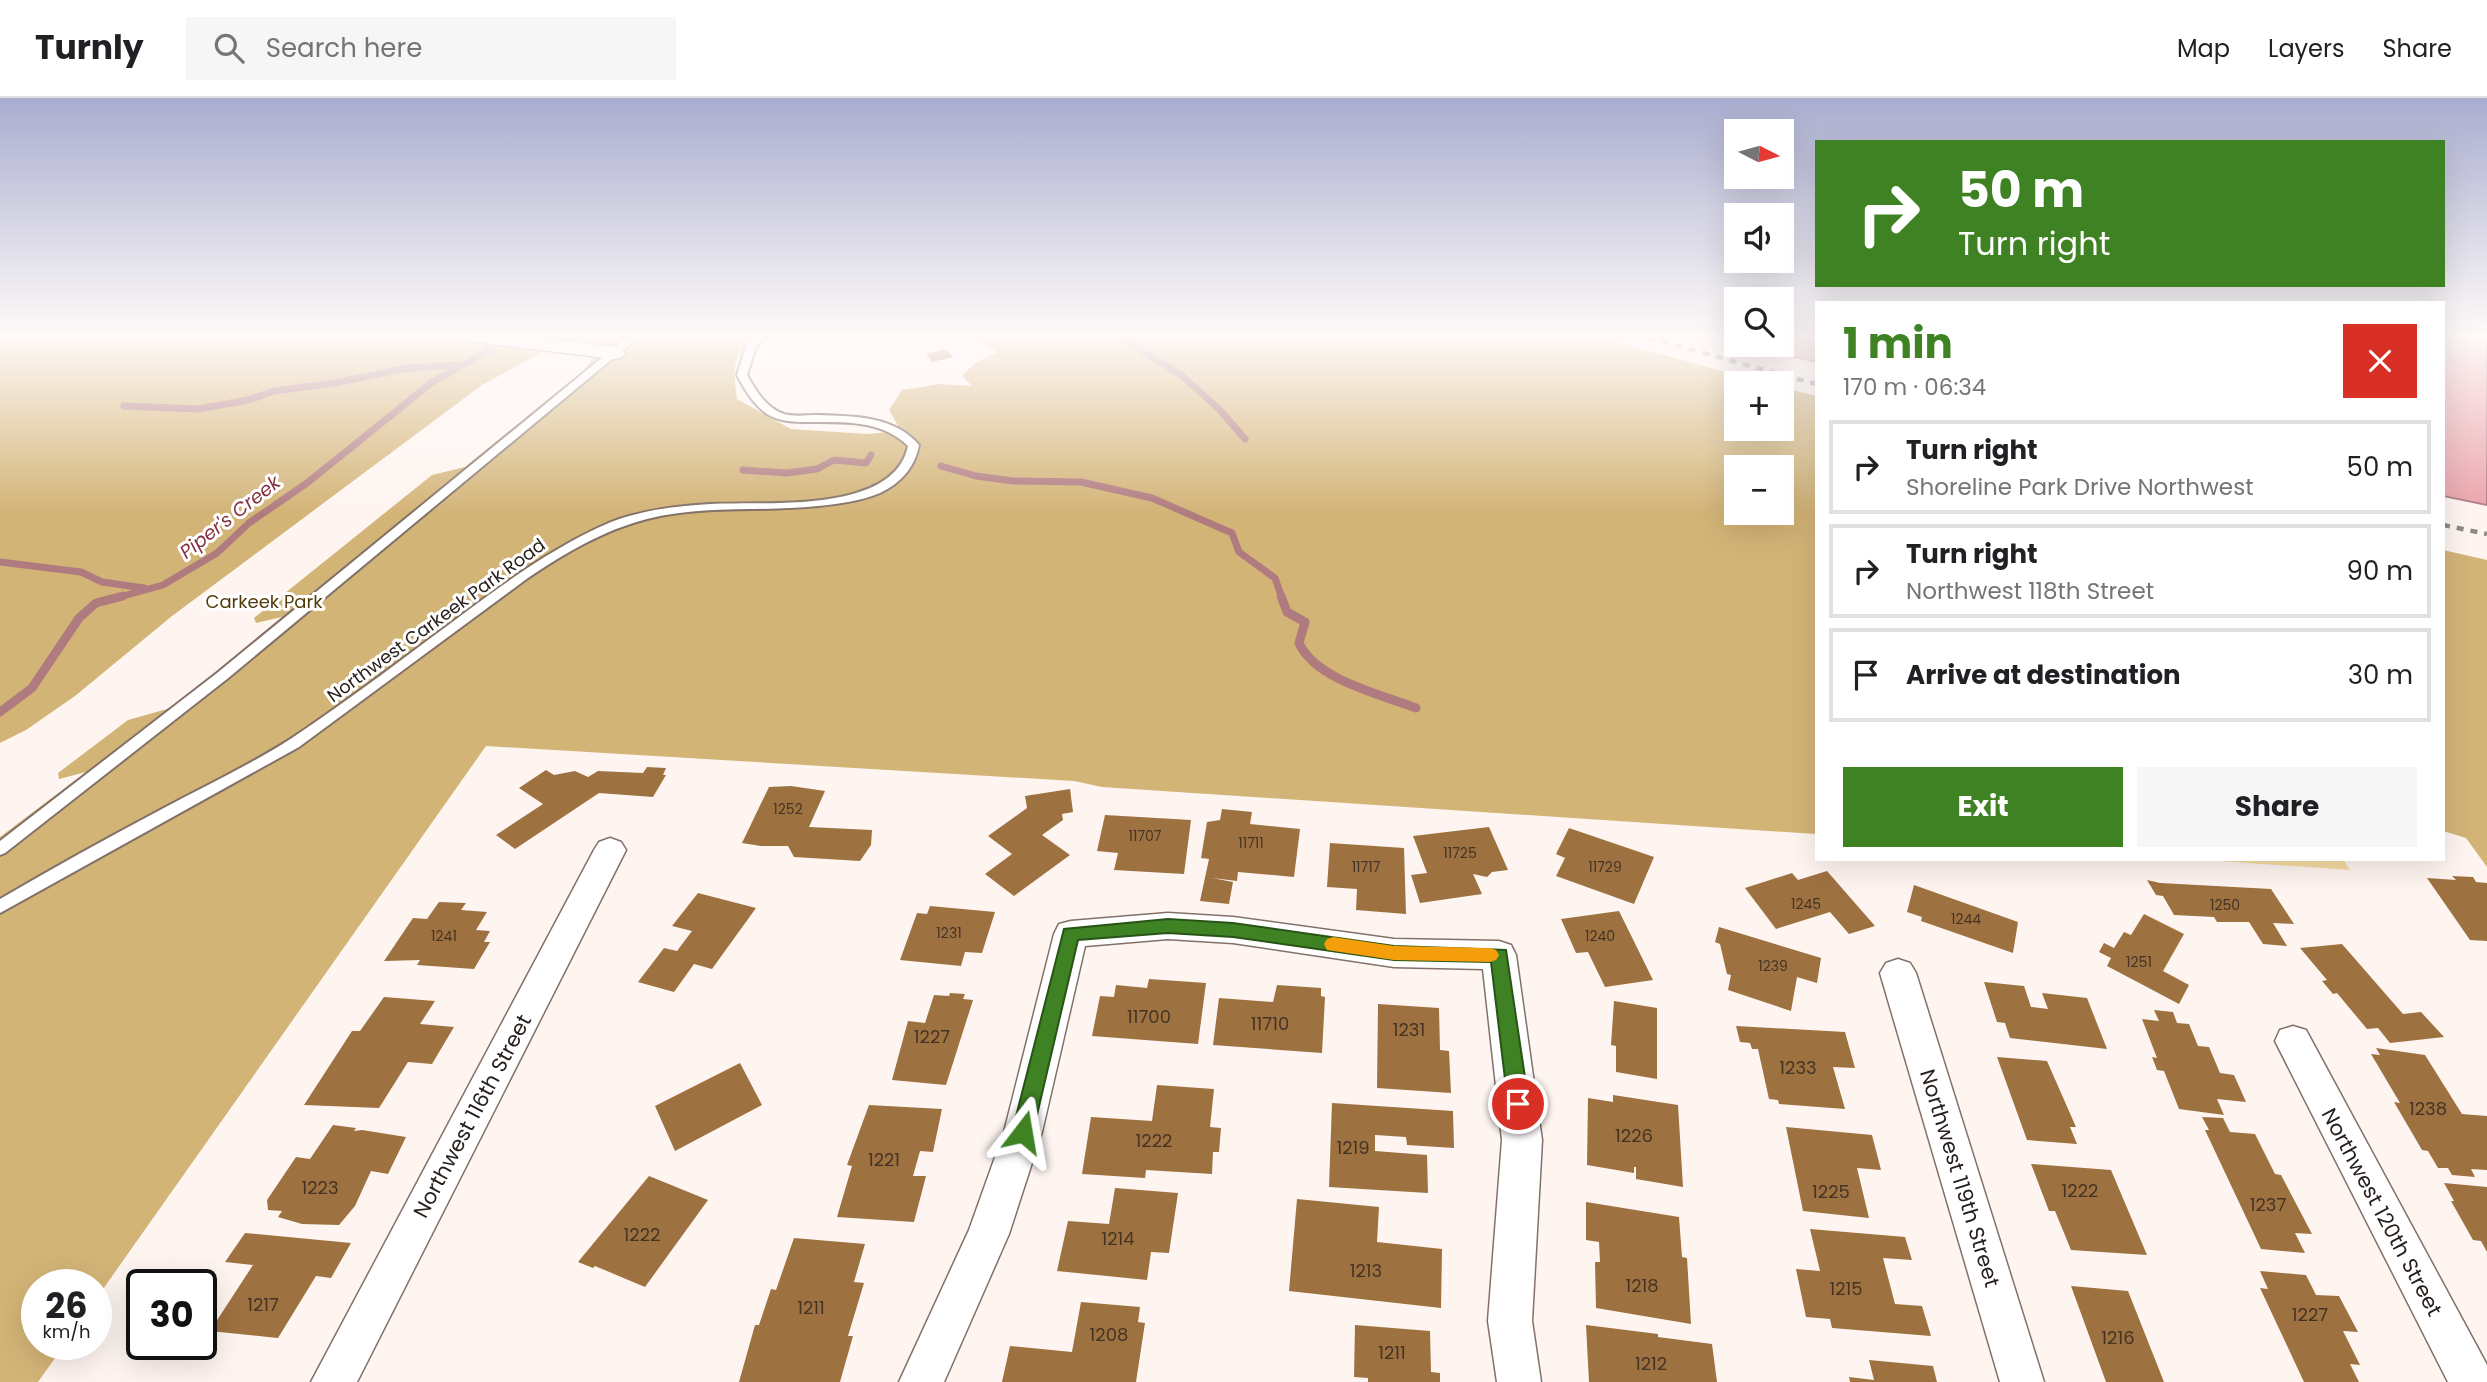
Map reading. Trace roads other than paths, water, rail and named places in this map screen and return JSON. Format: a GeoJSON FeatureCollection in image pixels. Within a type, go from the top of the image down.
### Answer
{"type":"FeatureCollection","features":[{"type":"Feature","properties":{"kind":"street","name":"Northwest 116th Street"},"geometry":{"type":"LineString","coordinates":[[333,1382],[610,850]]}},
{"type":"Feature","properties":{"kind":"street"},"geometry":{"type":"LineString","coordinates":[[922,1382],[988,1234],[1023,1132],[1071,934],[1168,926],[1233,930],[1394,953],[1499,955],[1522,1140],[1510,1321],[1519,1382]]}},
{"type":"Feature","properties":{"kind":"street","name":"Northwest 119th Street"},"geometry":{"type":"LineString","coordinates":[[1898,973],[2022,1382]]}},
{"type":"Feature","properties":{"kind":"street","name":"Northwest 120th Street"},"geometry":{"type":"LineString","coordinates":[[2293,1041],[2472,1382]]}},
{"type":"Feature","properties":{"kind":"lane"},"geometry":{"type":"LineString","coordinates":[[0,849],[222,676],[565,394]]}},
{"type":"Feature","properties":{"kind":"lane","name":"Northwest Carkeek Park Road"},"geometry":{"type":"LineString","coordinates":[[0,907],[72,863],[307,734],[514,581],[604,529],[641,515],[862,496],[885,486],[913,459],[914,445],[906,434],[889,426],[785,418],[772,414],[752,394]]}},
{"type":"Feature","properties":{"kind":"waterway"},"geometry":{"type":"LineString","coordinates":[[124,406],[198,409],[248,400],[266,394]]}},
{"type":"Feature","properties":{"kind":"waterway","name":"Piper's Creek"},"geometry":{"type":"LineString","coordinates":[[116,598],[163,585],[217,553],[249,523],[307,483],[417,394]]}},
{"type":"Feature","properties":{"kind":"waterway"},"geometry":{"type":"LineString","coordinates":[[1202,394],[1245,439]]}},
{"type":"Feature","properties":{"kind":"waterway"},"geometry":{"type":"LineString","coordinates":[[743,470],[787,473],[817,469],[834,460],[866,463],[871,455]]}},
{"type":"Feature","properties":{"kind":"waterway"},"geometry":{"type":"LineString","coordinates":[[941,466],[976,476],[1013,481],[1081,482],[1152,498],[1232,533],[1239,552],[1275,578],[1282,598]]}},
{"type":"Feature","properties":{"kind":"waterway"},"geometry":{"type":"LineString","coordinates":[[0,562],[81,572],[102,582],[144,588]]}},
{"type":"Feature","properties":{"kind":"waterway","name":"Piper's Creek"},"geometry":{"type":"LineString","coordinates":[[0,712],[32,688],[79,618],[96,603],[123,596]]}},
{"type":"Feature","properties":{"kind":"waterway"},"geometry":{"type":"LineString","coordinates":[[1281,596],[1287,612],[1305,622],[1299,643],[1307,656],[1319,667],[1350,684],[1416,708]]}},
{"type":"Feature","properties":{"kind":"railway"},"geometry":{"type":"LineString","coordinates":[[2445,525],[2487,534]]}},
{"type":"Feature","properties":{"kind":"park label","name":"Carkeek Park"},"geometry":{"type":"Point","coordinates":[264,601]}}]}
